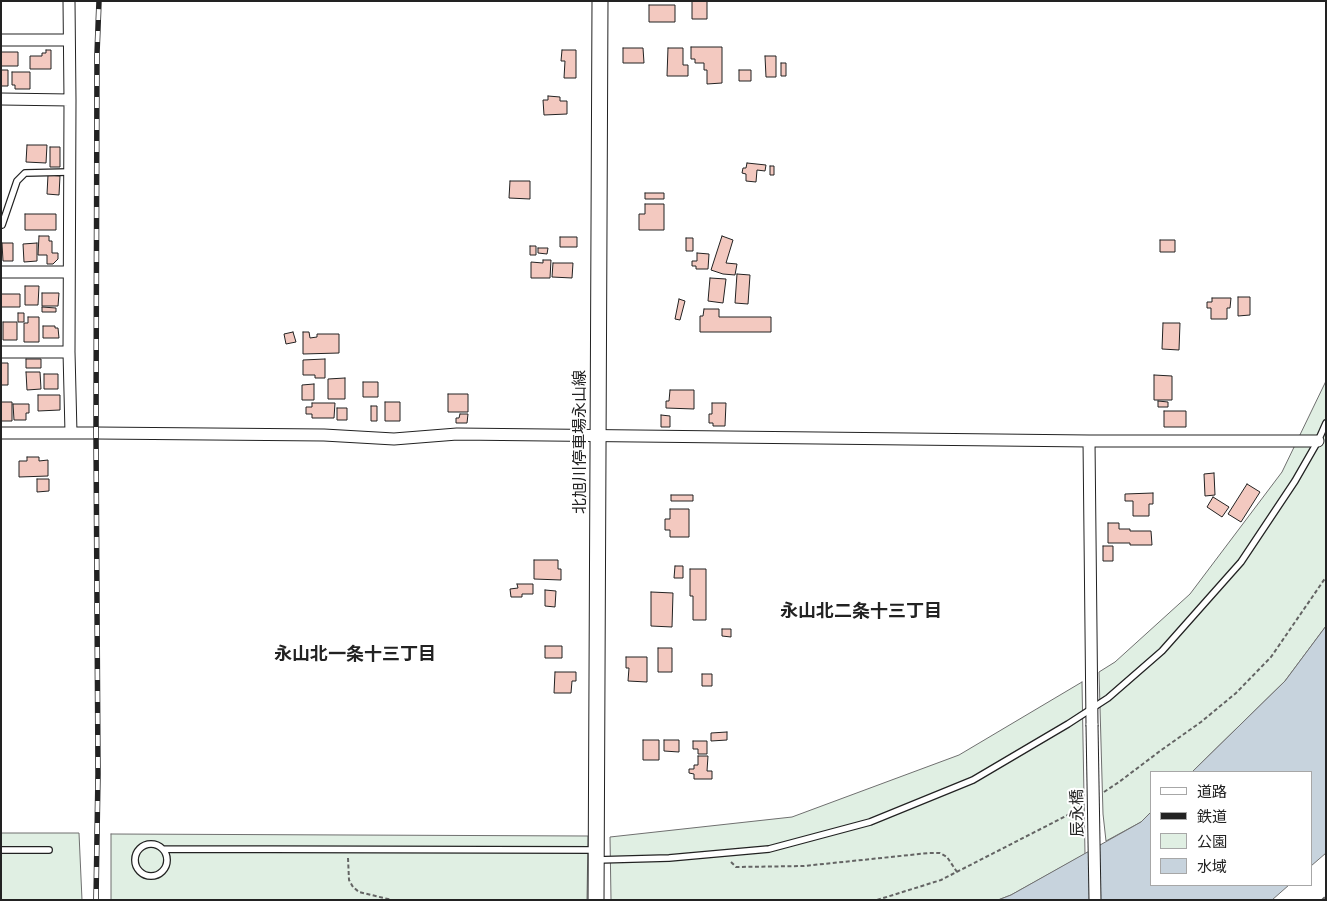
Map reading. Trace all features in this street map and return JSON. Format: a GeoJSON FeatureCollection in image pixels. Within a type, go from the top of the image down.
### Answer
{"type":"FeatureCollection","features":[{"type":"Feature","properties":{"kind":"main road","name":"北旭川停車場永山線"},"geometry":{"type":"LineString","coordinates":[[596,900],[600,1]]}},
{"type":"Feature","properties":{"kind":"street"},"geometry":{"type":"LineString","coordinates":[[69,1],[69,352],[71,433]]}},
{"type":"Feature","properties":{"kind":"street"},"geometry":{"type":"LineString","coordinates":[[1,40],[68,40]]}},
{"type":"Feature","properties":{"kind":"street"},"geometry":{"type":"LineString","coordinates":[[1,100],[70,100]]}},
{"type":"Feature","properties":{"kind":"street"},"geometry":{"type":"LineString","coordinates":[[1,272],[69,272]]}},
{"type":"Feature","properties":{"kind":"street"},"geometry":{"type":"LineString","coordinates":[[1,352],[69,352]]}},
{"type":"Feature","properties":{"kind":"street"},"geometry":{"type":"LineString","coordinates":[[1,433],[324,435],[394,440],[457,434],[1089,441],[1318,441]]}},
{"type":"Feature","properties":{"kind":"street","name":"辰永橋"},"geometry":{"type":"LineString","coordinates":[[1089,441],[1095,900]]}},
{"type":"Feature","properties":{"kind":"lane"},"geometry":{"type":"LineString","coordinates":[[2,225],[17,181],[25,173],[69,172]]}},
{"type":"Feature","properties":{"kind":"lane"},"geometry":{"type":"LineString","coordinates":[[163,849],[167,859],[160,873],[151,876],[145,875],[137,869],[134,859],[139,849],[148,844],[159,846],[163,849],[348,850],[668,858],[769,849],[870,822],[974,780],[1092,709],[1108,698],[1162,651],[1241,562],[1295,480],[1318,441],[1326,423]]}},
{"type":"Feature","properties":{"kind":"lane"},"geometry":{"type":"LineString","coordinates":[[1,850],[49,850]]}},
{"type":"Feature","properties":{"kind":"path"},"geometry":{"type":"LineString","coordinates":[[1104,792],[1201,722],[1236,692],[1271,657],[1326,577]]}},
{"type":"Feature","properties":{"kind":"path"},"geometry":{"type":"LineString","coordinates":[[877,900],[941,880],[1066,816],[1081,806]]}},
{"type":"Feature","properties":{"kind":"path"},"geometry":{"type":"LineString","coordinates":[[348,850],[349,880],[353,887],[359,892],[392,900]]}},
{"type":"Feature","properties":{"kind":"path"},"geometry":{"type":"LineString","coordinates":[[721,853],[736,867],[804,866],[929,853],[947,857],[957,872]]}},
{"type":"Feature","properties":{"kind":"path"},"geometry":{"type":"LineString","coordinates":[[1322,900],[1326,896]]}},
{"type":"Feature","properties":{"kind":"green space"},"geometry":{"type":"Polygon","coordinates":[[[1326,381],[1326,626],[1285,681],[1193,771],[1150,771],[1150,813],[1141,822],[1106,841],[1103,814],[1099,672],[1115,662],[1190,594],[1282,472],[1326,381]]]}},
{"type":"Feature","properties":{"kind":"green space"},"geometry":{"type":"Polygon","coordinates":[[[1082,682],[1085,854],[1011,895],[998,900],[611,900],[610,837],[792,817],[959,755],[1082,682]]]}},
{"type":"Feature","properties":{"kind":"green space"},"geometry":{"type":"Polygon","coordinates":[[[1,833],[79,833],[82,900],[1,900],[1,833]]]}},
{"type":"Feature","properties":{"kind":"green space"},"geometry":{"type":"Polygon","coordinates":[[[111,834],[588,836],[587,900],[111,900],[111,834]]]}},
{"type":"Feature","properties":{"kind":"water"},"geometry":{"type":"Polygon","coordinates":[[[1326,626],[1326,853],[1312,865],[1312,771],[1193,771],[1285,681],[1326,626]]]}},
{"type":"Feature","properties":{"kind":"water"},"geometry":{"type":"Polygon","coordinates":[[[1150,813],[1150,886],[1288,886],[1272,900],[998,900],[1011,895],[1141,822],[1150,813]]]}},
{"type":"Feature","properties":{"kind":"building"},"geometry":{"type":"Polygon","coordinates":[[[692,1],[707,1],[707,19],[692,19],[692,1]]]}},
{"type":"Feature","properties":{"kind":"building"},"geometry":{"type":"Polygon","coordinates":[[[649,5],[675,5],[675,22],[649,22],[649,5]]]}},
{"type":"Feature","properties":{"kind":"building"},"geometry":{"type":"Polygon","coordinates":[[[691,47],[722,47],[722,83],[707,84],[707,70],[704,70],[704,63],[695,63],[695,59],[691,59],[691,47]]]}},
{"type":"Feature","properties":{"kind":"building"},"geometry":{"type":"Polygon","coordinates":[[[623,48],[643,48],[644,63],[623,63],[623,48]]]}},
{"type":"Feature","properties":{"kind":"building"},"geometry":{"type":"Polygon","coordinates":[[[668,48],[683,48],[683,65],[688,65],[688,76],[667,76],[668,48]]]}},
{"type":"Feature","properties":{"kind":"building"},"geometry":{"type":"Polygon","coordinates":[[[46,50],[51,50],[51,69],[30,69],[30,56],[42,56],[42,53],[46,53],[46,50]]]}},
{"type":"Feature","properties":{"kind":"building"},"geometry":{"type":"Polygon","coordinates":[[[562,50],[576,50],[576,78],[564,78],[565,61],[561,61],[562,50]]]}},
{"type":"Feature","properties":{"kind":"building"},"geometry":{"type":"Polygon","coordinates":[[[1,52],[18,52],[18,66],[1,66],[1,52]]]}},
{"type":"Feature","properties":{"kind":"building"},"geometry":{"type":"Polygon","coordinates":[[[765,56],[776,56],[776,77],[766,77],[765,56]]]}},
{"type":"Feature","properties":{"kind":"building"},"geometry":{"type":"Polygon","coordinates":[[[781,63],[786,63],[786,76],[781,76],[781,63]]]}},
{"type":"Feature","properties":{"kind":"building"},"geometry":{"type":"Polygon","coordinates":[[[1,70],[8,70],[8,86],[1,86],[1,70]]]}},
{"type":"Feature","properties":{"kind":"building"},"geometry":{"type":"Polygon","coordinates":[[[739,70],[751,70],[751,81],[739,81],[739,70]]]}},
{"type":"Feature","properties":{"kind":"building"},"geometry":{"type":"Polygon","coordinates":[[[12,72],[30,72],[30,89],[15,89],[15,85],[12,85],[12,72]]]}},
{"type":"Feature","properties":{"kind":"building"},"geometry":{"type":"Polygon","coordinates":[[[548,96],[560,97],[560,101],[567,101],[567,114],[544,115],[543,100],[548,100],[548,96]]]}},
{"type":"Feature","properties":{"kind":"building"},"geometry":{"type":"Polygon","coordinates":[[[27,145],[47,145],[46,163],[26,162],[27,145]]]}},
{"type":"Feature","properties":{"kind":"building"},"geometry":{"type":"Polygon","coordinates":[[[50,147],[60,147],[60,167],[50,167],[50,147]]]}},
{"type":"Feature","properties":{"kind":"building"},"geometry":{"type":"Polygon","coordinates":[[[747,163],[766,165],[765,171],[757,170],[756,182],[746,181],[746,174],[742,173],[747,163]]]}},
{"type":"Feature","properties":{"kind":"building"},"geometry":{"type":"Polygon","coordinates":[[[770,166],[774,166],[774,175],[770,175],[770,166]]]}},
{"type":"Feature","properties":{"kind":"building"},"geometry":{"type":"Polygon","coordinates":[[[48,175],[60,176],[59,195],[47,194],[48,175]]]}},
{"type":"Feature","properties":{"kind":"building"},"geometry":{"type":"Polygon","coordinates":[[[510,181],[530,181],[530,199],[509,198],[510,181]]]}},
{"type":"Feature","properties":{"kind":"building"},"geometry":{"type":"Polygon","coordinates":[[[645,193],[664,193],[664,199],[645,199],[645,193]]]}},
{"type":"Feature","properties":{"kind":"building"},"geometry":{"type":"Polygon","coordinates":[[[645,204],[664,204],[664,230],[639,230],[639,214],[645,214],[645,204]]]}},
{"type":"Feature","properties":{"kind":"building"},"geometry":{"type":"Polygon","coordinates":[[[25,214],[56,214],[56,230],[25,230],[25,214]]]}},
{"type":"Feature","properties":{"kind":"building"},"geometry":{"type":"Polygon","coordinates":[[[39,236],[49,236],[49,241],[52,241],[52,253],[58,253],[58,259],[53,264],[47,264],[47,255],[38,255],[39,236]]]}},
{"type":"Feature","properties":{"kind":"building"},"geometry":{"type":"Polygon","coordinates":[[[722,236],[733,240],[726,263],[737,264],[735,275],[711,270],[722,236]]]}},
{"type":"Feature","properties":{"kind":"building"},"geometry":{"type":"Polygon","coordinates":[[[560,237],[577,237],[577,247],[560,247],[560,237]]]}},
{"type":"Feature","properties":{"kind":"building"},"geometry":{"type":"Polygon","coordinates":[[[686,238],[693,238],[693,251],[686,251],[686,238]]]}},
{"type":"Feature","properties":{"kind":"building"},"geometry":{"type":"Polygon","coordinates":[[[1160,240],[1175,240],[1175,252],[1160,252],[1160,240]]]}},
{"type":"Feature","properties":{"kind":"building"},"geometry":{"type":"Polygon","coordinates":[[[2,243],[13,243],[13,261],[3,261],[2,243]]]}},
{"type":"Feature","properties":{"kind":"building"},"geometry":{"type":"Polygon","coordinates":[[[37,243],[37,261],[24,262],[23,244],[37,243]]]}},
{"type":"Feature","properties":{"kind":"building"},"geometry":{"type":"Polygon","coordinates":[[[530,246],[536,246],[536,255],[530,255],[530,246]]]}},
{"type":"Feature","properties":{"kind":"building"},"geometry":{"type":"Polygon","coordinates":[[[538,248],[548,248],[547,254],[538,253],[538,248]]]}},
{"type":"Feature","properties":{"kind":"building"},"geometry":{"type":"Polygon","coordinates":[[[697,253],[709,254],[708,269],[696,269],[696,266],[692,266],[692,261],[697,261],[697,253]]]}},
{"type":"Feature","properties":{"kind":"building"},"geometry":{"type":"Polygon","coordinates":[[[543,260],[551,260],[550,278],[531,278],[531,262],[543,263],[543,260]]]}},
{"type":"Feature","properties":{"kind":"building"},"geometry":{"type":"Polygon","coordinates":[[[553,263],[573,263],[572,278],[552,277],[553,263]]]}},
{"type":"Feature","properties":{"kind":"building"},"geometry":{"type":"Polygon","coordinates":[[[737,274],[750,275],[748,304],[735,303],[737,274]]]}},
{"type":"Feature","properties":{"kind":"building"},"geometry":{"type":"Polygon","coordinates":[[[710,278],[726,279],[723,303],[708,301],[710,278]]]}},
{"type":"Feature","properties":{"kind":"building"},"geometry":{"type":"Polygon","coordinates":[[[25,286],[39,286],[38,305],[25,305],[25,286]]]}},
{"type":"Feature","properties":{"kind":"building"},"geometry":{"type":"Polygon","coordinates":[[[42,293],[59,293],[58,306],[42,306],[42,293]]]}},
{"type":"Feature","properties":{"kind":"building"},"geometry":{"type":"Polygon","coordinates":[[[1,294],[20,294],[20,307],[1,307],[1,294]]]}},
{"type":"Feature","properties":{"kind":"building"},"geometry":{"type":"Polygon","coordinates":[[[1238,297],[1250,297],[1250,315],[1238,316],[1238,297]]]}},
{"type":"Feature","properties":{"kind":"building"},"geometry":{"type":"Polygon","coordinates":[[[1212,298],[1231,298],[1230,308],[1227,308],[1227,319],[1211,319],[1211,308],[1207,308],[1207,302],[1212,302],[1212,298]]]}},
{"type":"Feature","properties":{"kind":"building"},"geometry":{"type":"Polygon","coordinates":[[[679,299],[685,301],[680,320],[675,319],[679,299]]]}},
{"type":"Feature","properties":{"kind":"building"},"geometry":{"type":"Polygon","coordinates":[[[42,307],[56,308],[56,312],[42,312],[42,307]]]}},
{"type":"Feature","properties":{"kind":"building"},"geometry":{"type":"Polygon","coordinates":[[[704,309],[719,309],[719,317],[771,317],[771,332],[700,332],[700,316],[703,316],[704,309]]]}},
{"type":"Feature","properties":{"kind":"building"},"geometry":{"type":"Polygon","coordinates":[[[18,313],[24,313],[24,322],[18,322],[18,313]]]}},
{"type":"Feature","properties":{"kind":"building"},"geometry":{"type":"Polygon","coordinates":[[[28,317],[39,317],[39,342],[24,342],[24,323],[28,323],[28,317]]]}},
{"type":"Feature","properties":{"kind":"building"},"geometry":{"type":"Polygon","coordinates":[[[3,322],[17,322],[17,340],[3,340],[3,322]]]}},
{"type":"Feature","properties":{"kind":"building"},"geometry":{"type":"Polygon","coordinates":[[[1163,323],[1180,323],[1179,350],[1162,349],[1163,323]]]}},
{"type":"Feature","properties":{"kind":"building"},"geometry":{"type":"Polygon","coordinates":[[[43,326],[55,326],[55,328],[58,328],[59,338],[43,338],[43,326]]]}},
{"type":"Feature","properties":{"kind":"building"},"geometry":{"type":"Polygon","coordinates":[[[293,332],[296,342],[286,344],[284,334],[293,332]]]}},
{"type":"Feature","properties":{"kind":"building"},"geometry":{"type":"Polygon","coordinates":[[[303,332],[309,332],[310,338],[317,337],[317,334],[339,334],[339,353],[303,354],[303,332]]]}},
{"type":"Feature","properties":{"kind":"building"},"geometry":{"type":"Polygon","coordinates":[[[26,359],[41,359],[41,368],[26,368],[26,359]]]}},
{"type":"Feature","properties":{"kind":"building"},"geometry":{"type":"Polygon","coordinates":[[[325,359],[325,378],[315,378],[315,375],[303,375],[303,360],[325,359]]]}},
{"type":"Feature","properties":{"kind":"building"},"geometry":{"type":"Polygon","coordinates":[[[1,363],[8,363],[8,385],[1,385],[1,363]]]}},
{"type":"Feature","properties":{"kind":"building"},"geometry":{"type":"Polygon","coordinates":[[[26,372],[40,372],[41,389],[27,390],[26,372]]]}},
{"type":"Feature","properties":{"kind":"building"},"geometry":{"type":"Polygon","coordinates":[[[44,374],[58,374],[58,389],[44,389],[44,374]]]}},
{"type":"Feature","properties":{"kind":"building"},"geometry":{"type":"Polygon","coordinates":[[[1154,375],[1172,376],[1172,400],[1154,400],[1154,375]]]}},
{"type":"Feature","properties":{"kind":"building"},"geometry":{"type":"Polygon","coordinates":[[[345,378],[345,399],[328,399],[328,379],[345,378]]]}},
{"type":"Feature","properties":{"kind":"building"},"geometry":{"type":"Polygon","coordinates":[[[363,382],[378,382],[378,397],[363,397],[363,382]]]}},
{"type":"Feature","properties":{"kind":"building"},"geometry":{"type":"Polygon","coordinates":[[[314,384],[314,400],[302,400],[302,385],[314,384]]]}},
{"type":"Feature","properties":{"kind":"building"},"geometry":{"type":"Polygon","coordinates":[[[670,390],[694,390],[694,409],[666,408],[666,401],[669,401],[670,390]]]}},
{"type":"Feature","properties":{"kind":"building"},"geometry":{"type":"Polygon","coordinates":[[[448,394],[468,394],[468,412],[448,412],[448,394]]]}},
{"type":"Feature","properties":{"kind":"building"},"geometry":{"type":"Polygon","coordinates":[[[38,395],[60,395],[60,410],[38,411],[38,395]]]}},
{"type":"Feature","properties":{"kind":"building"},"geometry":{"type":"Polygon","coordinates":[[[1158,401],[1168,402],[1168,407],[1158,407],[1158,401]]]}},
{"type":"Feature","properties":{"kind":"building"},"geometry":{"type":"Polygon","coordinates":[[[1,402],[12,402],[12,421],[1,421],[1,402]]]}},
{"type":"Feature","properties":{"kind":"building"},"geometry":{"type":"Polygon","coordinates":[[[385,402],[400,402],[400,421],[385,421],[385,402]]]}},
{"type":"Feature","properties":{"kind":"building"},"geometry":{"type":"Polygon","coordinates":[[[312,403],[335,403],[334,418],[312,418],[312,414],[306,414],[306,407],[312,407],[312,403]]]}},
{"type":"Feature","properties":{"kind":"building"},"geometry":{"type":"Polygon","coordinates":[[[712,403],[726,403],[725,426],[713,426],[713,423],[709,423],[709,414],[712,414],[712,403]]]}},
{"type":"Feature","properties":{"kind":"building"},"geometry":{"type":"Polygon","coordinates":[[[13,404],[29,404],[29,413],[26,413],[26,420],[14,420],[13,404]]]}},
{"type":"Feature","properties":{"kind":"building"},"geometry":{"type":"Polygon","coordinates":[[[371,406],[377,406],[377,421],[371,421],[371,406]]]}},
{"type":"Feature","properties":{"kind":"building"},"geometry":{"type":"Polygon","coordinates":[[[337,408],[347,408],[347,420],[337,420],[337,408]]]}},
{"type":"Feature","properties":{"kind":"building"},"geometry":{"type":"Polygon","coordinates":[[[1164,411],[1186,411],[1186,427],[1164,427],[1164,411]]]}},
{"type":"Feature","properties":{"kind":"building"},"geometry":{"type":"Polygon","coordinates":[[[460,414],[468,414],[467,423],[456,423],[456,418],[459,418],[460,414]]]}},
{"type":"Feature","properties":{"kind":"building"},"geometry":{"type":"Polygon","coordinates":[[[661,415],[670,416],[670,427],[661,427],[661,415]]]}},
{"type":"Feature","properties":{"kind":"building"},"geometry":{"type":"Polygon","coordinates":[[[27,457],[39,457],[39,461],[48,460],[48,476],[19,477],[19,461],[27,461],[27,457]]]}},
{"type":"Feature","properties":{"kind":"building"},"geometry":{"type":"Polygon","coordinates":[[[1214,473],[1215,495],[1205,496],[1204,474],[1214,473]]]}},
{"type":"Feature","properties":{"kind":"building"},"geometry":{"type":"Polygon","coordinates":[[[37,479],[49,479],[49,491],[37,492],[37,479]]]}},
{"type":"Feature","properties":{"kind":"building"},"geometry":{"type":"Polygon","coordinates":[[[1247,484],[1260,492],[1241,522],[1228,514],[1247,484]]]}},
{"type":"Feature","properties":{"kind":"building"},"geometry":{"type":"Polygon","coordinates":[[[1153,493],[1153,504],[1149,504],[1149,516],[1133,516],[1133,501],[1125,501],[1125,494],[1153,493]]]}},
{"type":"Feature","properties":{"kind":"building"},"geometry":{"type":"Polygon","coordinates":[[[671,495],[693,495],[693,501],[671,501],[671,495]]]}},
{"type":"Feature","properties":{"kind":"building"},"geometry":{"type":"Polygon","coordinates":[[[1213,497],[1229,507],[1222,517],[1207,507],[1213,497]]]}},
{"type":"Feature","properties":{"kind":"building"},"geometry":{"type":"Polygon","coordinates":[[[670,509],[689,509],[689,537],[670,537],[670,530],[665,530],[665,519],[670,519],[670,509]]]}},
{"type":"Feature","properties":{"kind":"building"},"geometry":{"type":"Polygon","coordinates":[[[1108,523],[1119,523],[1119,529],[1151,531],[1152,545],[1108,543],[1108,523]]]}},
{"type":"Feature","properties":{"kind":"building"},"geometry":{"type":"Polygon","coordinates":[[[1103,546],[1113,546],[1113,561],[1103,561],[1103,546]]]}},
{"type":"Feature","properties":{"kind":"building"},"geometry":{"type":"Polygon","coordinates":[[[534,560],[558,560],[558,569],[561,569],[561,580],[534,579],[534,560]]]}},
{"type":"Feature","properties":{"kind":"building"},"geometry":{"type":"Polygon","coordinates":[[[675,566],[683,566],[683,578],[674,578],[675,566]]]}},
{"type":"Feature","properties":{"kind":"building"},"geometry":{"type":"Polygon","coordinates":[[[690,569],[706,569],[706,620],[693,620],[693,596],[690,596],[690,569]]]}},
{"type":"Feature","properties":{"kind":"building"},"geometry":{"type":"Polygon","coordinates":[[[517,584],[533,584],[533,594],[511,597],[510,589],[518,588],[517,584]]]}},
{"type":"Feature","properties":{"kind":"building"},"geometry":{"type":"Polygon","coordinates":[[[545,590],[556,591],[555,607],[545,606],[545,590]]]}},
{"type":"Feature","properties":{"kind":"building"},"geometry":{"type":"Polygon","coordinates":[[[651,592],[673,593],[672,627],[651,626],[651,592]]]}},
{"type":"Feature","properties":{"kind":"building"},"geometry":{"type":"Polygon","coordinates":[[[722,629],[731,629],[731,637],[722,636],[722,629]]]}},
{"type":"Feature","properties":{"kind":"building"},"geometry":{"type":"Polygon","coordinates":[[[545,646],[562,646],[562,658],[545,658],[545,646]]]}},
{"type":"Feature","properties":{"kind":"building"},"geometry":{"type":"Polygon","coordinates":[[[658,648],[672,648],[672,672],[658,672],[658,648]]]}},
{"type":"Feature","properties":{"kind":"building"},"geometry":{"type":"Polygon","coordinates":[[[626,657],[647,657],[647,682],[628,681],[629,668],[626,668],[626,657]]]}},
{"type":"Feature","properties":{"kind":"building"},"geometry":{"type":"Polygon","coordinates":[[[555,672],[576,672],[576,681],[572,681],[571,693],[554,693],[555,672]]]}},
{"type":"Feature","properties":{"kind":"building"},"geometry":{"type":"Polygon","coordinates":[[[702,674],[712,674],[712,686],[702,686],[702,674]]]}},
{"type":"Feature","properties":{"kind":"building"},"geometry":{"type":"Polygon","coordinates":[[[727,732],[727,740],[711,741],[711,733],[727,732]]]}},
{"type":"Feature","properties":{"kind":"building"},"geometry":{"type":"Polygon","coordinates":[[[643,740],[659,740],[659,760],[643,760],[643,740]]]}},
{"type":"Feature","properties":{"kind":"building"},"geometry":{"type":"Polygon","coordinates":[[[664,740],[679,740],[679,752],[664,751],[664,740]]]}},
{"type":"Feature","properties":{"kind":"building"},"geometry":{"type":"Polygon","coordinates":[[[693,741],[707,741],[707,754],[698,754],[698,749],[693,749],[693,741]]]}},
{"type":"Feature","properties":{"kind":"building"},"geometry":{"type":"Polygon","coordinates":[[[698,756],[708,756],[707,771],[712,771],[712,779],[694,779],[694,774],[689,773],[689,769],[694,769],[694,765],[698,765],[698,756]]]}},
{"type":"Feature","properties":{"kind":"railway"},"geometry":{"type":"LineString","coordinates":[[96,900],[98,774],[96,433],[97,54],[99,1]]}},
{"type":"Feature","properties":{"kind":"district","name":"永山北二条十三丁目"},"geometry":{"type":"Point","coordinates":[861,611]}},
{"type":"Feature","properties":{"kind":"district","name":"永山北一条十三丁目"},"geometry":{"type":"Point","coordinates":[355,654]}}]}
